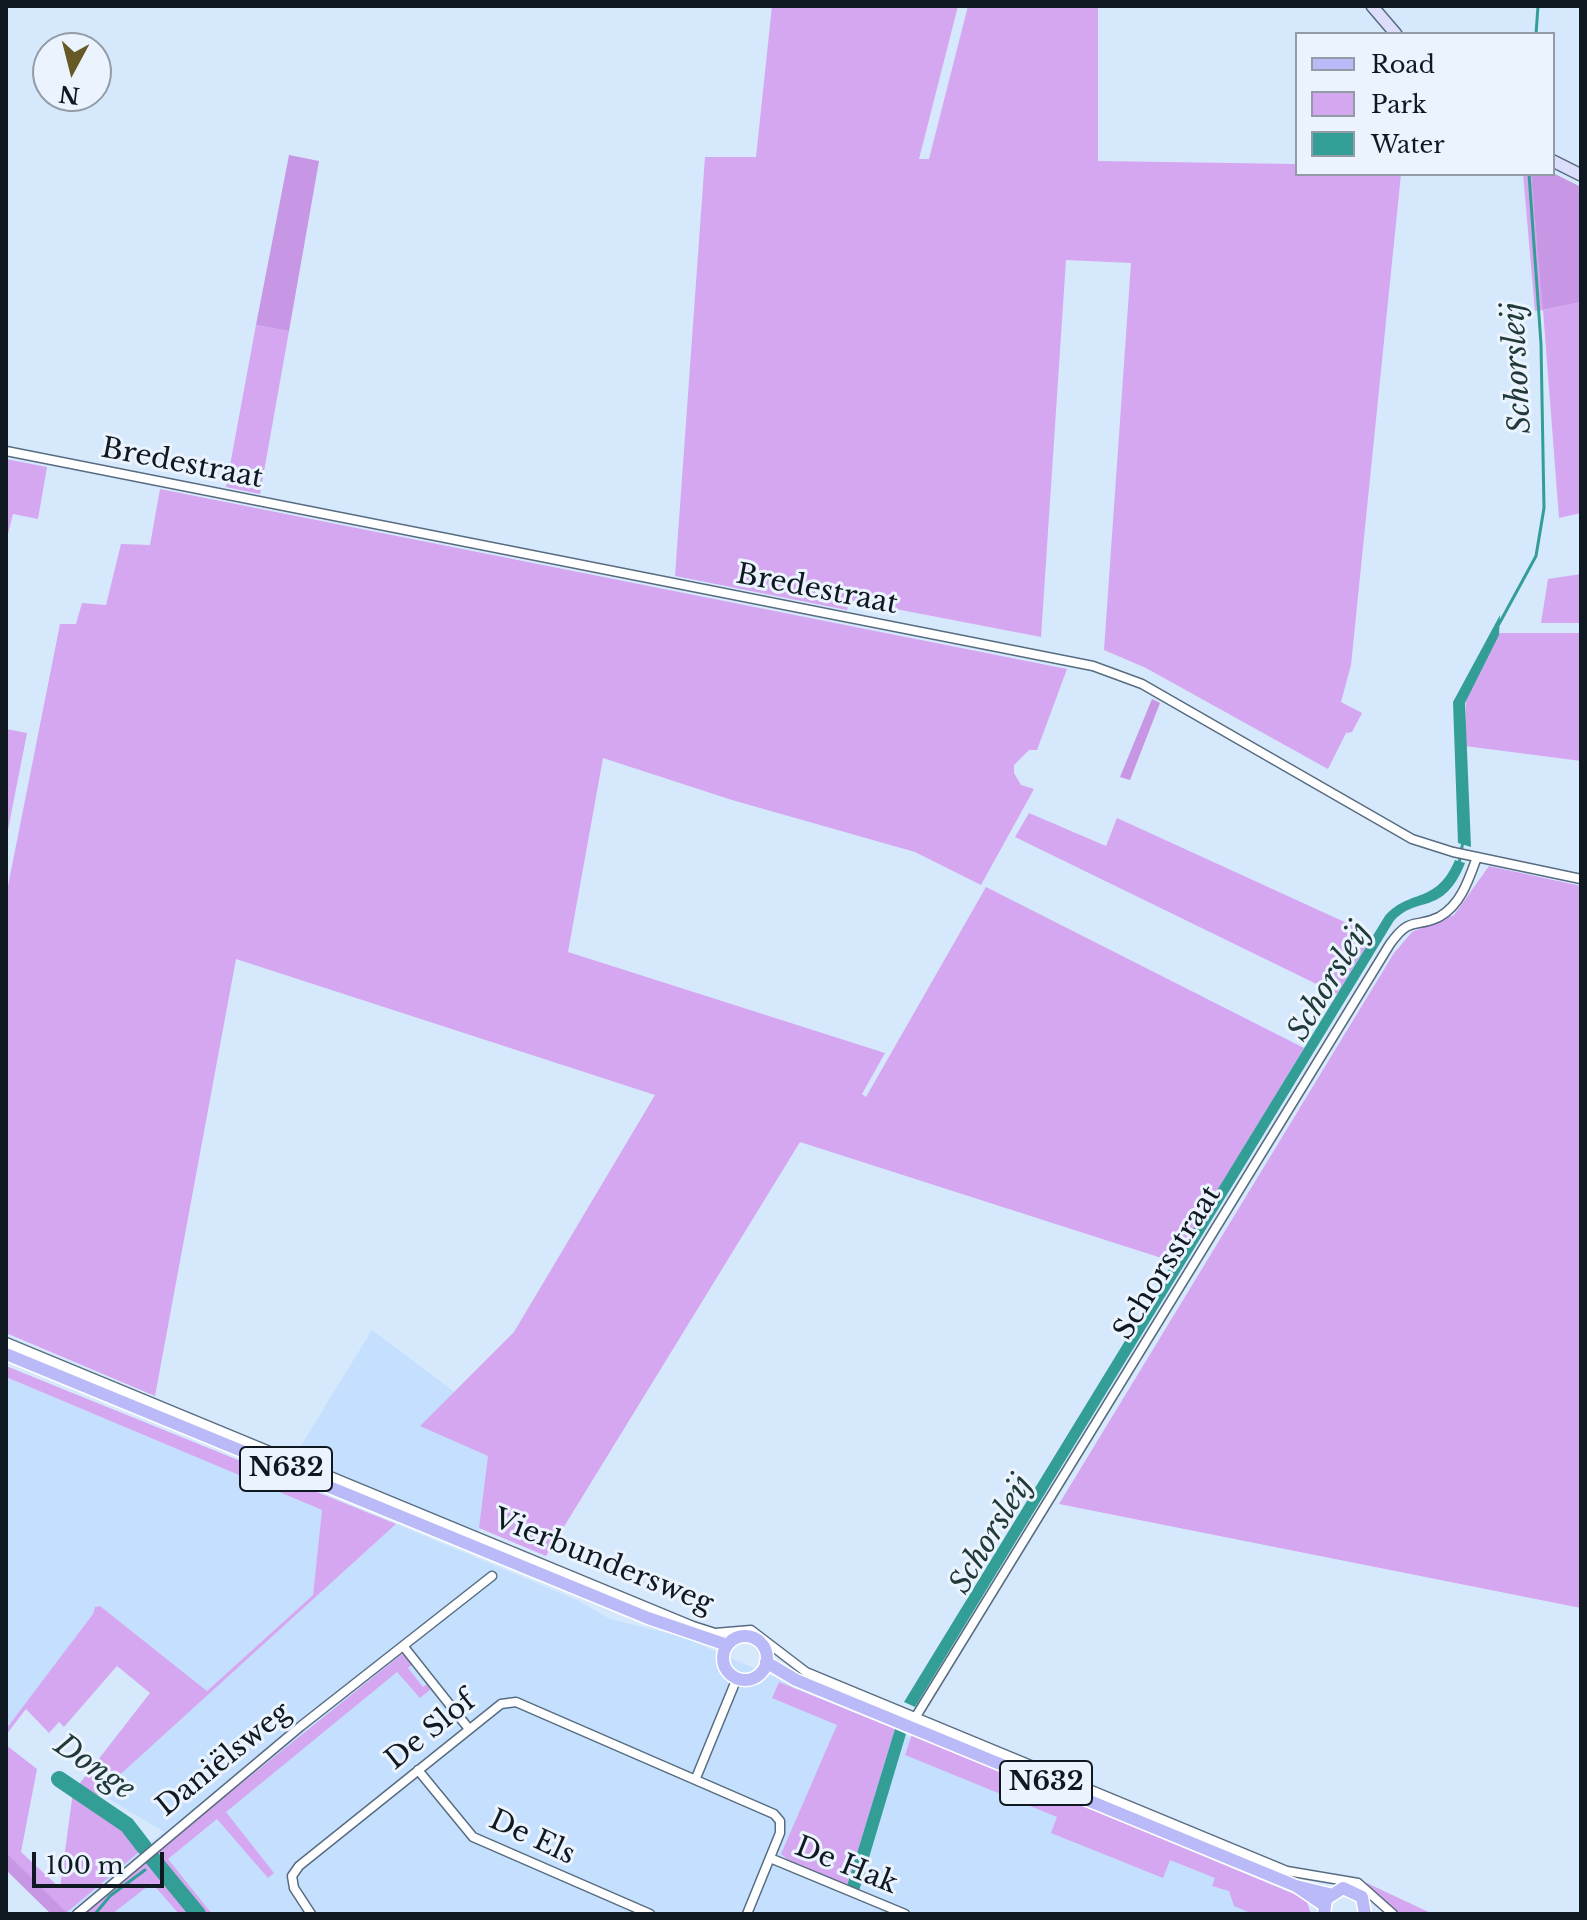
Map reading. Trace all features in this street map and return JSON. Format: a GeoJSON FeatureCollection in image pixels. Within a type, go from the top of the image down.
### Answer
{"type":"FeatureCollection","features":[{"type":"Feature","properties":{"kind":"main road"},"geometry":{"type":"LineString","coordinates":[[1372,6],[1394,32]]}},
{"type":"Feature","properties":{"kind":"main road"},"geometry":{"type":"LineString","coordinates":[[1555,162],[1581,175]]}},
{"type":"Feature","properties":{"kind":"main road","name":"Vierbundersweg"},"geometry":{"type":"LineString","coordinates":[[6,1354],[65,1372],[177,1418],[650,1614],[725,1650]]}},
{"type":"Feature","properties":{"kind":"main road","name":"N632"},"geometry":{"type":"LineString","coordinates":[[737,1678],[726,1669],[725,1650],[739,1637],[753,1638],[764,1648],[763,1668]]}},
{"type":"Feature","properties":{"kind":"main road"},"geometry":{"type":"LineString","coordinates":[[737,1678],[749,1680],[763,1668]]}},
{"type":"Feature","properties":{"kind":"main road","name":"Vierbundersweg"},"geometry":{"type":"LineString","coordinates":[[763,1668],[1137,1816],[1296,1886],[1326,1904]]}},
{"type":"Feature","properties":{"kind":"main road","name":"N632"},"geometry":{"type":"LineString","coordinates":[[1326,1904],[1350,1889],[1362,1897],[1367,1913]]}},
{"type":"Feature","properties":{"kind":"street","name":"Bredestraat"},"geometry":{"type":"LineString","coordinates":[[6,451],[1093,666],[1142,684],[1412,839],[1477,857],[1581,879]]}},
{"type":"Feature","properties":{"kind":"street","name":"Schorsstraat"},"geometry":{"type":"LineString","coordinates":[[915,1718],[1390,944],[1409,923],[1437,918],[1451,907],[1466,889],[1477,857]]}},
{"type":"Feature","properties":{"kind":"street","name":"Vierbundersweg"},"geometry":{"type":"LineString","coordinates":[[6,1342],[65,1372]]}},
{"type":"Feature","properties":{"kind":"street","name":"Daniëlsweg"},"geometry":{"type":"LineString","coordinates":[[77,1914],[301,1726],[492,1576]]}},
{"type":"Feature","properties":{"kind":"street","name":"Vierbundersweg"},"geometry":{"type":"LineString","coordinates":[[650,1614],[715,1633],[751,1630],[806,1672],[1137,1816],[1287,1871],[1358,1883],[1393,1914]]}},
{"type":"Feature","properties":{"kind":"street"},"geometry":{"type":"LineString","coordinates":[[404,1647],[469,1729]]}},
{"type":"Feature","properties":{"kind":"street"},"geometry":{"type":"LineString","coordinates":[[696,1778],[737,1678]]}},
{"type":"Feature","properties":{"kind":"street","name":"De Slof"},"geometry":{"type":"LineString","coordinates":[[296,1914],[308,1910],[292,1876],[299,1866],[501,1704],[516,1702],[774,1814],[780,1821],[780,1833],[747,1914]]}},
{"type":"Feature","properties":{"kind":"street","name":"De Els"},"geometry":{"type":"LineString","coordinates":[[418,1770],[473,1837],[650,1914]]}},
{"type":"Feature","properties":{"kind":"street","name":"De Hak"},"geometry":{"type":"LineString","coordinates":[[770,1858],[905,1914]]}},
{"type":"Feature","properties":{"kind":"shaded area"},"geometry":{"type":"Polygon","coordinates":[[[289,155],[319,161],[289,331],[256,325],[289,155]]]}},
{"type":"Feature","properties":{"kind":"shaded area"},"geometry":{"type":"Polygon","coordinates":[[[1555,174],[1581,187],[1581,302],[1543,310],[1531,176],[1555,174]]]}},
{"type":"Feature","properties":{"kind":"shaded area"},"geometry":{"type":"Polygon","coordinates":[[[1152,699],[1160,703],[1130,780],[1120,777],[1152,699]]]}},
{"type":"Feature","properties":{"kind":"shaded area"},"geometry":{"type":"Polygon","coordinates":[[[372,1330],[457,1394],[494,1453],[500,1488],[474,1539],[297,1465],[297,1452],[372,1330]]]}},
{"type":"Feature","properties":{"kind":"shaded area"},"geometry":{"type":"Polygon","coordinates":[[[6,1377],[322,1510],[313,1595],[207,1691],[100,1606],[95,1607],[94,1614],[6,1729],[6,1377]]]}},
{"type":"Feature","properties":{"kind":"shaded area"},"geometry":{"type":"Polygon","coordinates":[[[396,1524],[579,1601],[610,1619],[683,1637],[1310,1914],[58,1914],[164,1832],[99,1793],[396,1524]]]}},
{"type":"Feature","properties":{"kind":"shaded area"},"geometry":{"type":"Polygon","coordinates":[[[6,1852],[65,1914],[51,1914],[6,1870],[6,1852]]]}},
{"type":"Feature","properties":{"kind":"green space"},"geometry":{"type":"Polygon","coordinates":[[[772,6],[958,6],[919,159],[929,159],[968,6],[1098,6],[1098,161],[1295,164],[1295,176],[1401,176],[1351,665],[1341,702],[1362,713],[1352,732],[1346,733],[1328,769],[1146,668],[1104,650],[1131,263],[1066,260],[1041,637],[849,600],[847,610],[675,576],[705,157],[756,157],[772,6]]]}},
{"type":"Feature","properties":{"kind":"green space"},"geometry":{"type":"Polygon","coordinates":[[[1523,176],[1531,176],[1544,310],[1581,302],[1581,513],[1559,518],[1543,310],[1535,311],[1523,176]]]}},
{"type":"Feature","properties":{"kind":"green space"},"geometry":{"type":"Polygon","coordinates":[[[256,325],[289,331],[260,494],[226,487],[256,325]]]}},
{"type":"Feature","properties":{"kind":"green space"},"geometry":{"type":"Polygon","coordinates":[[[6,459],[47,467],[38,519],[13,514],[6,542],[6,459]]]}},
{"type":"Feature","properties":{"kind":"green space"},"geometry":{"type":"Polygon","coordinates":[[[160,489],[1067,669],[1037,750],[1029,750],[1014,765],[1014,773],[1021,785],[1034,789],[981,885],[915,852],[732,800],[603,758],[568,952],[885,1053],[862,1094],[866,1097],[986,887],[1304,1048],[1174,1262],[800,1142],[546,1556],[479,1528],[488,1456],[420,1426],[514,1332],[655,1095],[236,959],[155,1396],[6,1333],[6,896],[60,624],[76,624],[82,603],[106,605],[121,544],[150,545],[160,489]]]}},
{"type":"Feature","properties":{"kind":"green space"},"geometry":{"type":"Polygon","coordinates":[[[1581,574],[1581,623],[1541,623],[1548,579],[1581,574]]]}},
{"type":"Feature","properties":{"kind":"green space"},"geometry":{"type":"Polygon","coordinates":[[[1499,633],[1581,633],[1581,761],[1465,746],[1466,698],[1499,633]]]}},
{"type":"Feature","properties":{"kind":"green space"},"geometry":{"type":"Polygon","coordinates":[[[6,729],[27,733],[6,840],[6,729]]]}},
{"type":"Feature","properties":{"kind":"green space"},"geometry":{"type":"Polygon","coordinates":[[[1029,813],[1106,846],[1117,818],[1373,935],[1337,994],[1015,837],[1029,813]]]}},
{"type":"Feature","properties":{"kind":"green space"},"geometry":{"type":"Polygon","coordinates":[[[1489,866],[1581,886],[1581,1608],[1059,1504],[1394,953],[1412,932],[1454,915],[1489,866]]]}},
{"type":"Feature","properties":{"kind":"green space"},"geometry":{"type":"Polygon","coordinates":[[[6,1366],[396,1524],[91,1801],[131,1829],[145,1847],[66,1913],[6,1852],[6,1745],[37,1769],[21,1852],[60,1888],[73,1792],[150,1693],[117,1666],[64,1727],[59,1722],[49,1733],[26,1709],[6,1735],[6,1729],[93,1614],[95,1607],[100,1606],[207,1691],[313,1595],[322,1510],[6,1377],[6,1366]]]}},
{"type":"Feature","properties":{"kind":"green space"},"geometry":{"type":"Polygon","coordinates":[[[402,1654],[413,1664],[408,1668],[423,1687],[429,1683],[430,1690],[420,1698],[397,1672],[226,1812],[274,1873],[268,1878],[217,1819],[168,1859],[212,1914],[179,1914],[152,1883],[112,1914],[79,1914],[402,1654]]]}},
{"type":"Feature","properties":{"kind":"green space"},"geometry":{"type":"Polygon","coordinates":[[[779,1682],[895,1729],[847,1886],[791,1862],[781,1854],[837,1725],[772,1698],[779,1682]]]}},
{"type":"Feature","properties":{"kind":"green space"},"geometry":{"type":"Polygon","coordinates":[[[912,1734],[1306,1899],[1311,1914],[1253,1914],[1234,1906],[1229,1891],[1212,1886],[1215,1878],[1170,1860],[1163,1878],[1051,1833],[1057,1817],[905,1755],[912,1734]]]}},
{"type":"Feature","properties":{"kind":"green space"},"geometry":{"type":"Polygon","coordinates":[[[1356,1878],[1433,1914],[1402,1914],[1386,1906],[1356,1878]]]}},
{"type":"Feature","properties":{"kind":"water"},"geometry":{"type":"Polygon","coordinates":[[[1500,615],[1499,635],[1465,703],[1471,847],[1458,843],[1453,702],[1500,615]]]}},
{"type":"Feature","properties":{"kind":"water"},"geometry":{"type":"Polygon","coordinates":[[[1455,860],[1465,863],[1448,891],[1402,914],[1393,922],[915,1707],[904,1702],[1385,916],[1394,907],[1440,884],[1455,860]]]}},
{"type":"Feature","properties":{"kind":"water"},"geometry":{"type":"Polygon","coordinates":[[[895,1729],[906,1734],[859,1891],[847,1886],[895,1729]]]}},
{"type":"Feature","properties":{"kind":"waterway","name":"Schorsleij"},"geometry":{"type":"LineString","coordinates":[[1536,32],[1538,6]]}},
{"type":"Feature","properties":{"kind":"waterway","name":"Schorsleij"},"geometry":{"type":"LineString","coordinates":[[1499,624],[1536,556],[1544,508],[1541,344],[1529,176]]}},
{"type":"Feature","properties":{"kind":"waterway","name":"Schorsleij"},"geometry":{"type":"LineString","coordinates":[[1459,864],[1463,841]]}},
{"type":"Feature","properties":{"kind":"waterway","name":"Donge"},"geometry":{"type":"LineString","coordinates":[[59,1779],[127,1825],[144,1847]]}},
{"type":"Feature","properties":{"kind":"waterway","name":"Donge"},"geometry":{"type":"LineString","coordinates":[[152,1858],[198,1914]]}},
{"type":"Feature","properties":{"kind":"waterway"},"geometry":{"type":"LineString","coordinates":[[95,1914],[110,1896],[145,1870]]}}]}
